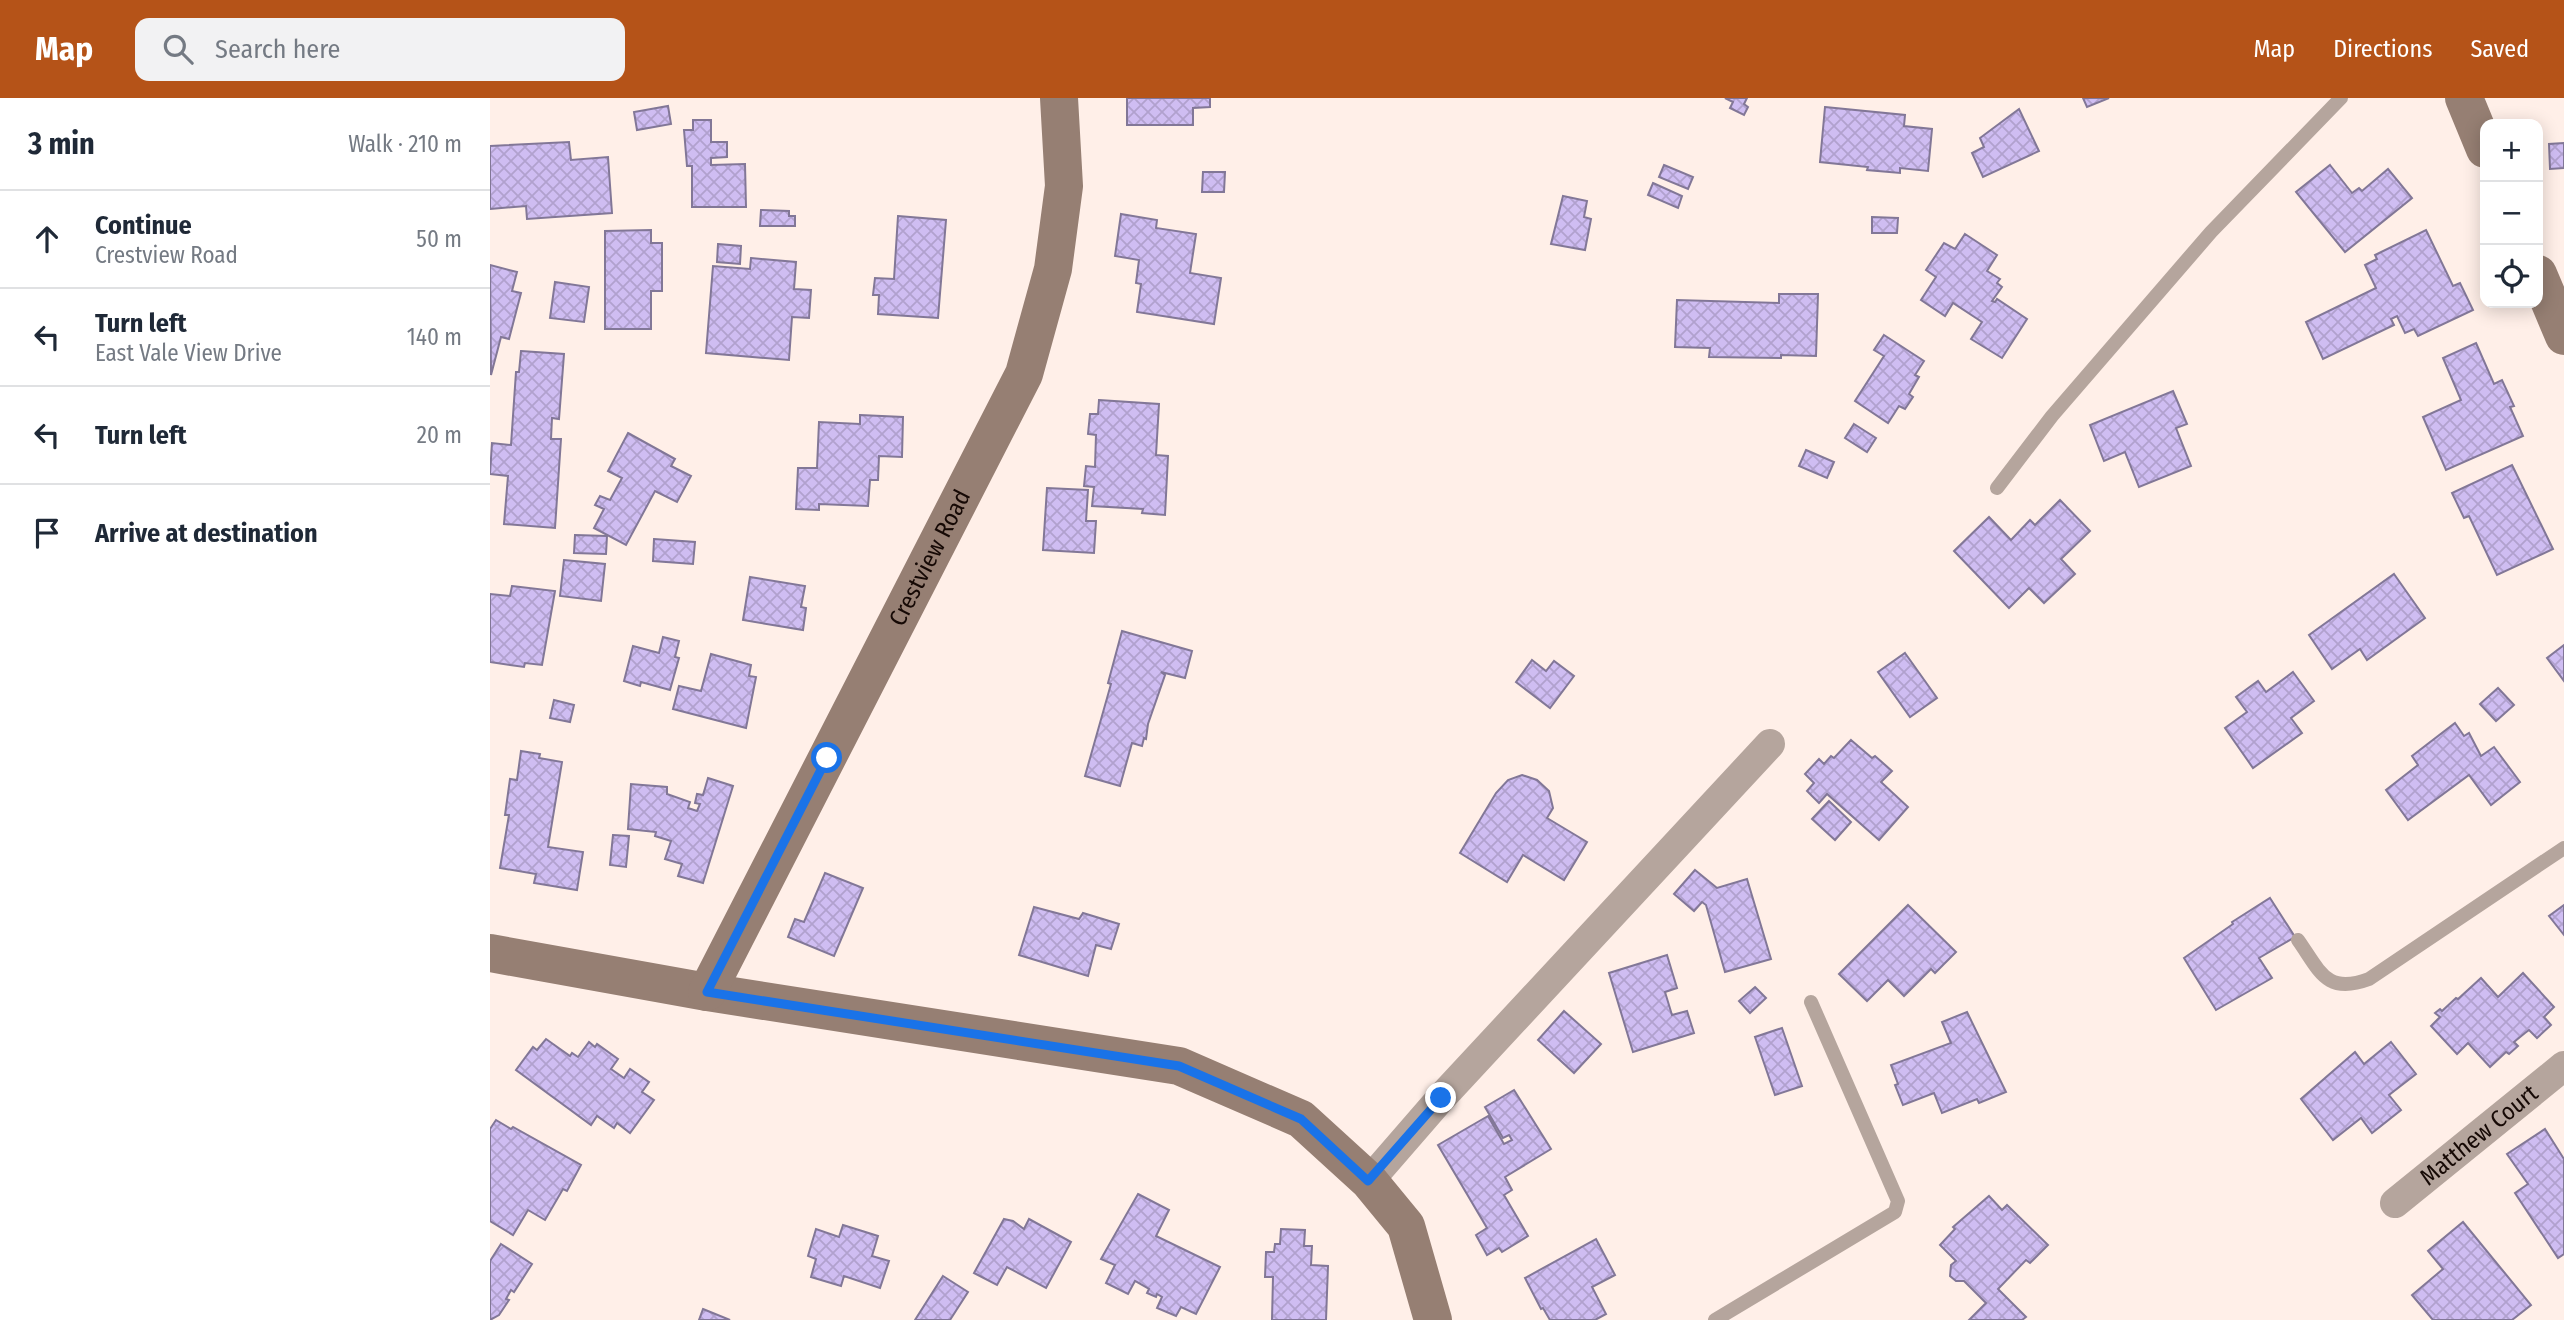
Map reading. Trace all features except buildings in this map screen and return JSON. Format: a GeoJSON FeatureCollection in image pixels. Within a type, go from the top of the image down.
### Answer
{"type":"FeatureCollection","features":[{"type":"Feature","properties":{"kind":"street","name":"Crestview Road"},"geometry":{"type":"LineString","coordinates":[[707,992],[1024,374],[1053,269],[1064,186],[1059,98]]}},
{"type":"Feature","properties":{"kind":"street"},"geometry":{"type":"LineString","coordinates":[[2464,98],[2480,137]]}},
{"type":"Feature","properties":{"kind":"street"},"geometry":{"type":"LineString","coordinates":[[2543,286],[2564,336]]}},
{"type":"Feature","properties":{"kind":"street"},"geometry":{"type":"LineString","coordinates":[[1368,1181],[1441,1098],[1770,744]]}},
{"type":"Feature","properties":{"kind":"street"},"geometry":{"type":"LineString","coordinates":[[490,953],[707,992],[1179,1066],[1301,1119],[1368,1181],[1406,1226],[1433,1320]]}},
{"type":"Feature","properties":{"kind":"street","name":"Matthew Court"},"geometry":{"type":"LineString","coordinates":[[2395,1203],[2564,1066]]}},
{"type":"Feature","properties":{"kind":"lane"},"geometry":{"type":"LineString","coordinates":[[1997,488],[2052,416],[2211,232],[2341,98]]}},
{"type":"Feature","properties":{"kind":"lane"},"geometry":{"type":"LineString","coordinates":[[2298,940],[2324,977],[2339,985],[2350,986],[2369,979],[2564,848]]}},
{"type":"Feature","properties":{"kind":"lane"},"geometry":{"type":"LineString","coordinates":[[1715,1320],[1897,1209],[1898,1200],[1811,1002]]}},
{"type":"Feature","properties":{"kind":"route"},"geometry":{"type":"LineString","coordinates":[[827,758],[707,992],[1179,1066],[1301,1119],[1368,1181],[1441,1098]]}}]}
